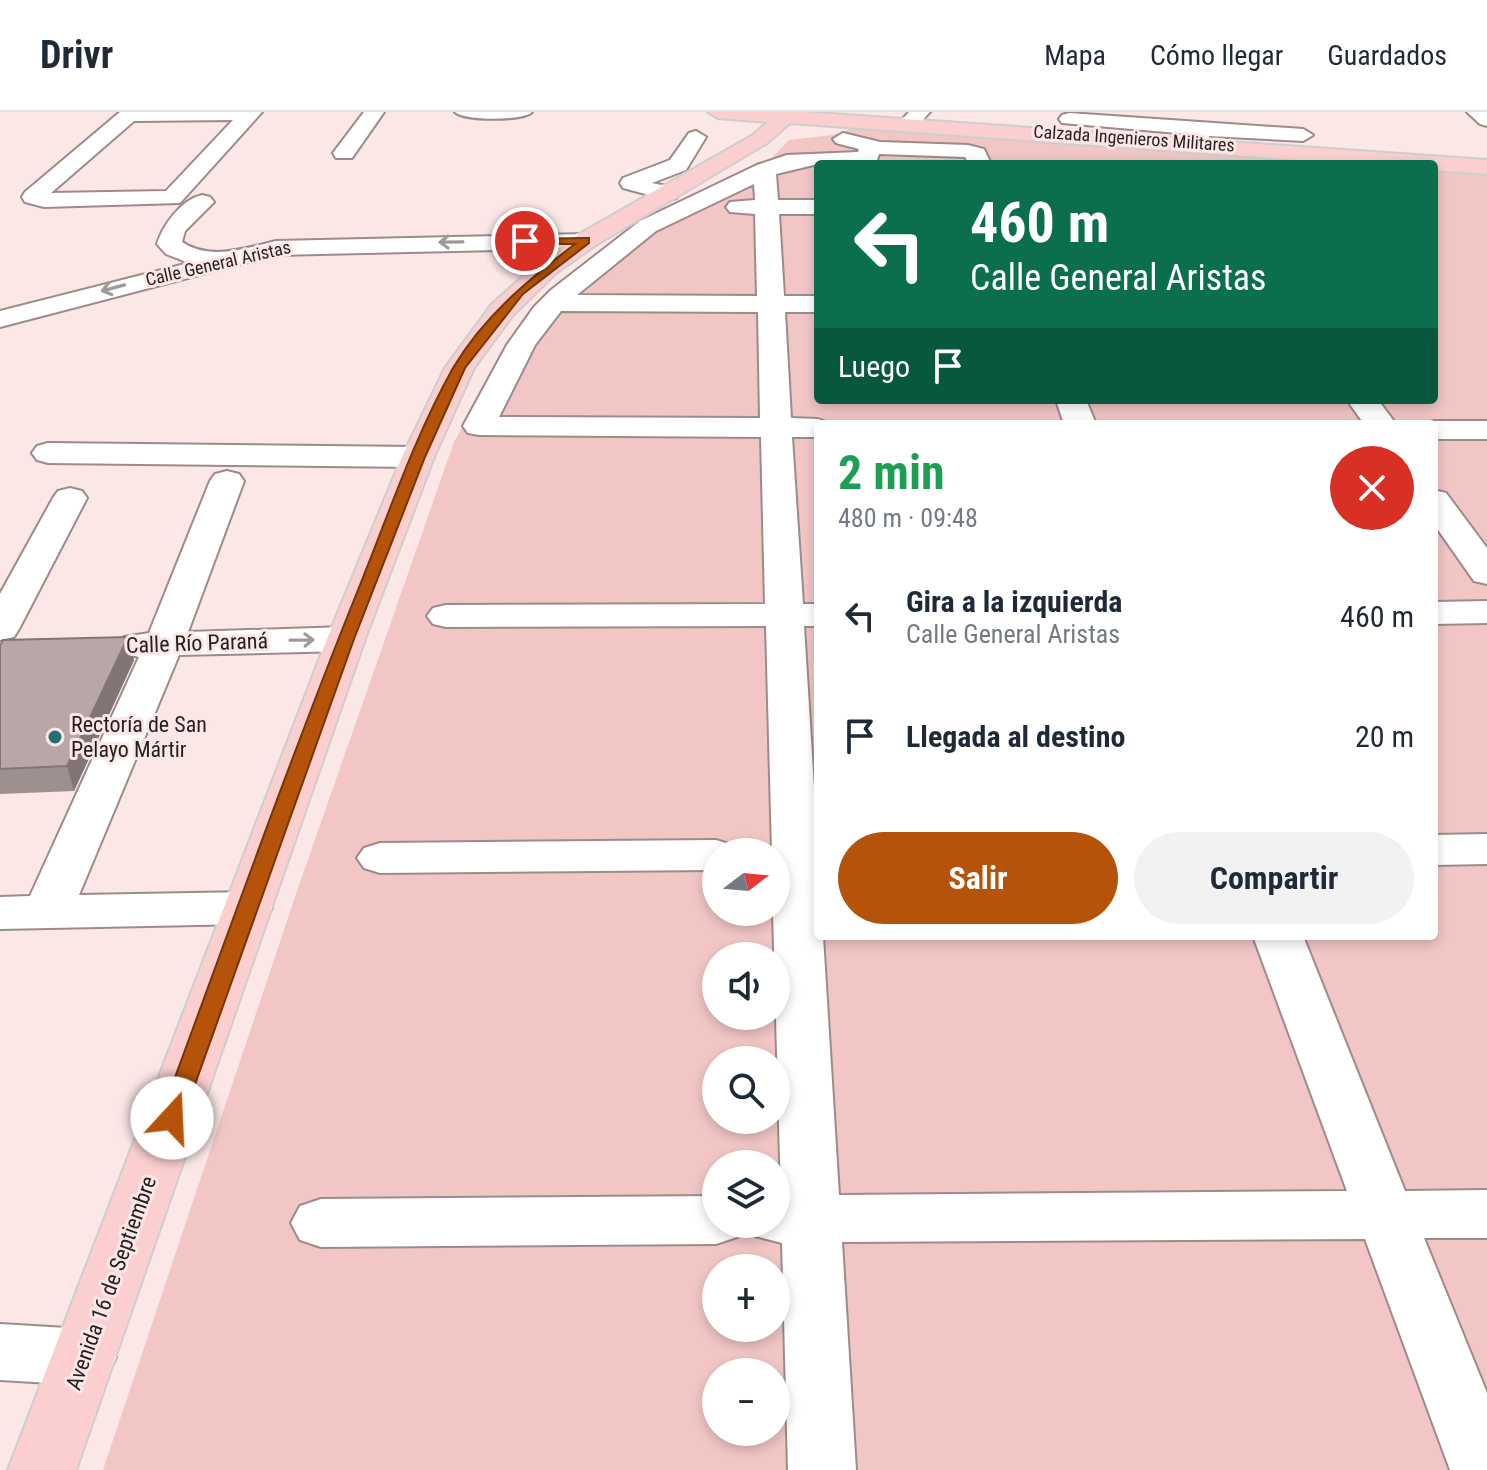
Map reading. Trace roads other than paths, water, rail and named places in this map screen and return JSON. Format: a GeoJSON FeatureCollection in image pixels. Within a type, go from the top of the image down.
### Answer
{"type":"FeatureCollection","features":[{"type":"Feature","properties":{"kind":"main road","name":"Calzada Ingenieros Militares"},"geometry":{"type":"LineString","coordinates":[[718,112],[781,137],[853,116],[1198,139],[1423,160]]}},
{"type":"Feature","properties":{"kind":"main road"},"geometry":{"type":"LineString","coordinates":[[781,137],[853,116]]}},
{"type":"Feature","properties":{"kind":"main road","name":"Avenida 16 de Septiembre"},"geometry":{"type":"LineString","coordinates":[[42,1470],[346,639],[418,457],[460,368],[502,310],[547,268],[585,241],[678,200],[781,137]]}},
{"type":"Feature","properties":{"kind":"main road","name":"Calzada Ingenieros Militares"},"geometry":{"type":"LineString","coordinates":[[1438,161],[1487,166]]}},
{"type":"Feature","properties":{"kind":"street"},"geometry":{"type":"LineString","coordinates":[[344,153],[374,112]]}},
{"type":"Feature","properties":{"kind":"street"},"geometry":{"type":"LineString","coordinates":[[465,112],[522,112]]}},
{"type":"Feature","properties":{"kind":"street"},"geometry":{"type":"LineString","coordinates":[[1477,112],[1487,120]]}},
{"type":"Feature","properties":{"kind":"street"},"geometry":{"type":"LineString","coordinates":[[251,113],[172,198],[44,200],[33,197],[129,115],[251,113]]}},
{"type":"Feature","properties":{"kind":"street"},"geometry":{"type":"LineString","coordinates":[[1069,119],[1198,139],[1303,135]]}},
{"type":"Feature","properties":{"kind":"street"},"geometry":{"type":"LineString","coordinates":[[678,200],[631,183],[678,165],[696,137]]}},
{"type":"Feature","properties":{"kind":"street"},"geometry":{"type":"LineString","coordinates":[[781,137],[795,160],[868,158],[870,146]]}},
{"type":"Feature","properties":{"kind":"street"},"geometry":{"type":"LineString","coordinates":[[781,137],[814,199]]}},
{"type":"Feature","properties":{"kind":"street"},"geometry":{"type":"LineString","coordinates":[[781,137],[771,304],[797,428],[802,615],[796,855],[794,1219],[822,1470]]}},
{"type":"Feature","properties":{"kind":"street"},"geometry":{"type":"LineString","coordinates":[[797,428],[479,426],[521,345],[554,303],[678,200],[781,137],[968,151],[976,154],[978,160]]}},
{"type":"Feature","properties":{"kind":"street"},"geometry":{"type":"LineString","coordinates":[[202,202],[174,229],[169,244],[175,251],[189,255],[224,259]]}},
{"type":"Feature","properties":{"kind":"street","name":"Calle General Aristas"},"geometry":{"type":"LineString","coordinates":[[0,319],[224,259],[305,245],[585,241]]}},
{"type":"Feature","properties":{"kind":"street"},"geometry":{"type":"LineString","coordinates":[[554,303],[814,304]]}},
{"type":"Feature","properties":{"kind":"street"},"geometry":{"type":"LineString","coordinates":[[1438,430],[1487,430]]}},
{"type":"Feature","properties":{"kind":"street"},"geometry":{"type":"LineString","coordinates":[[48,453],[418,457]]}},
{"type":"Feature","properties":{"kind":"street"},"geometry":{"type":"LineString","coordinates":[[48,911],[164,644],[227,481]]}},
{"type":"Feature","properties":{"kind":"street"},"geometry":{"type":"LineString","coordinates":[[10,642],[70,498]]}},
{"type":"Feature","properties":{"kind":"street"},"geometry":{"type":"LineString","coordinates":[[1438,506],[1487,573]]}},
{"type":"Feature","properties":{"kind":"street"},"geometry":{"type":"LineString","coordinates":[[1438,613],[1487,612]]}},
{"type":"Feature","properties":{"kind":"street"},"geometry":{"type":"LineString","coordinates":[[446,616],[802,615]]}},
{"type":"Feature","properties":{"kind":"street","name":"Calle Río Paraná"},"geometry":{"type":"LineString","coordinates":[[105,646],[346,639]]}},
{"type":"Feature","properties":{"kind":"street"},"geometry":{"type":"LineString","coordinates":[[1438,850],[1487,849]]}},
{"type":"Feature","properties":{"kind":"street"},"geometry":{"type":"LineString","coordinates":[[380,858],[702,855]]}},
{"type":"Feature","properties":{"kind":"street"},"geometry":{"type":"LineString","coordinates":[[0,913],[248,908]]}},
{"type":"Feature","properties":{"kind":"street"},"geometry":{"type":"LineString","coordinates":[[1280,940],[1484,1470]]}},
{"type":"Feature","properties":{"kind":"street"},"geometry":{"type":"LineString","coordinates":[[794,1219],[1487,1214]]}},
{"type":"Feature","properties":{"kind":"street"},"geometry":{"type":"LineString","coordinates":[[321,1223],[702,1220]]}},
{"type":"Feature","properties":{"kind":"street"},"geometry":{"type":"LineString","coordinates":[[0,1352],[84,1357]]}},
{"type":"Feature","properties":{"kind":"place","name":"Rectoría de San Pelayo Mártir"},"geometry":{"type":"Point","coordinates":[55,737]}}]}
